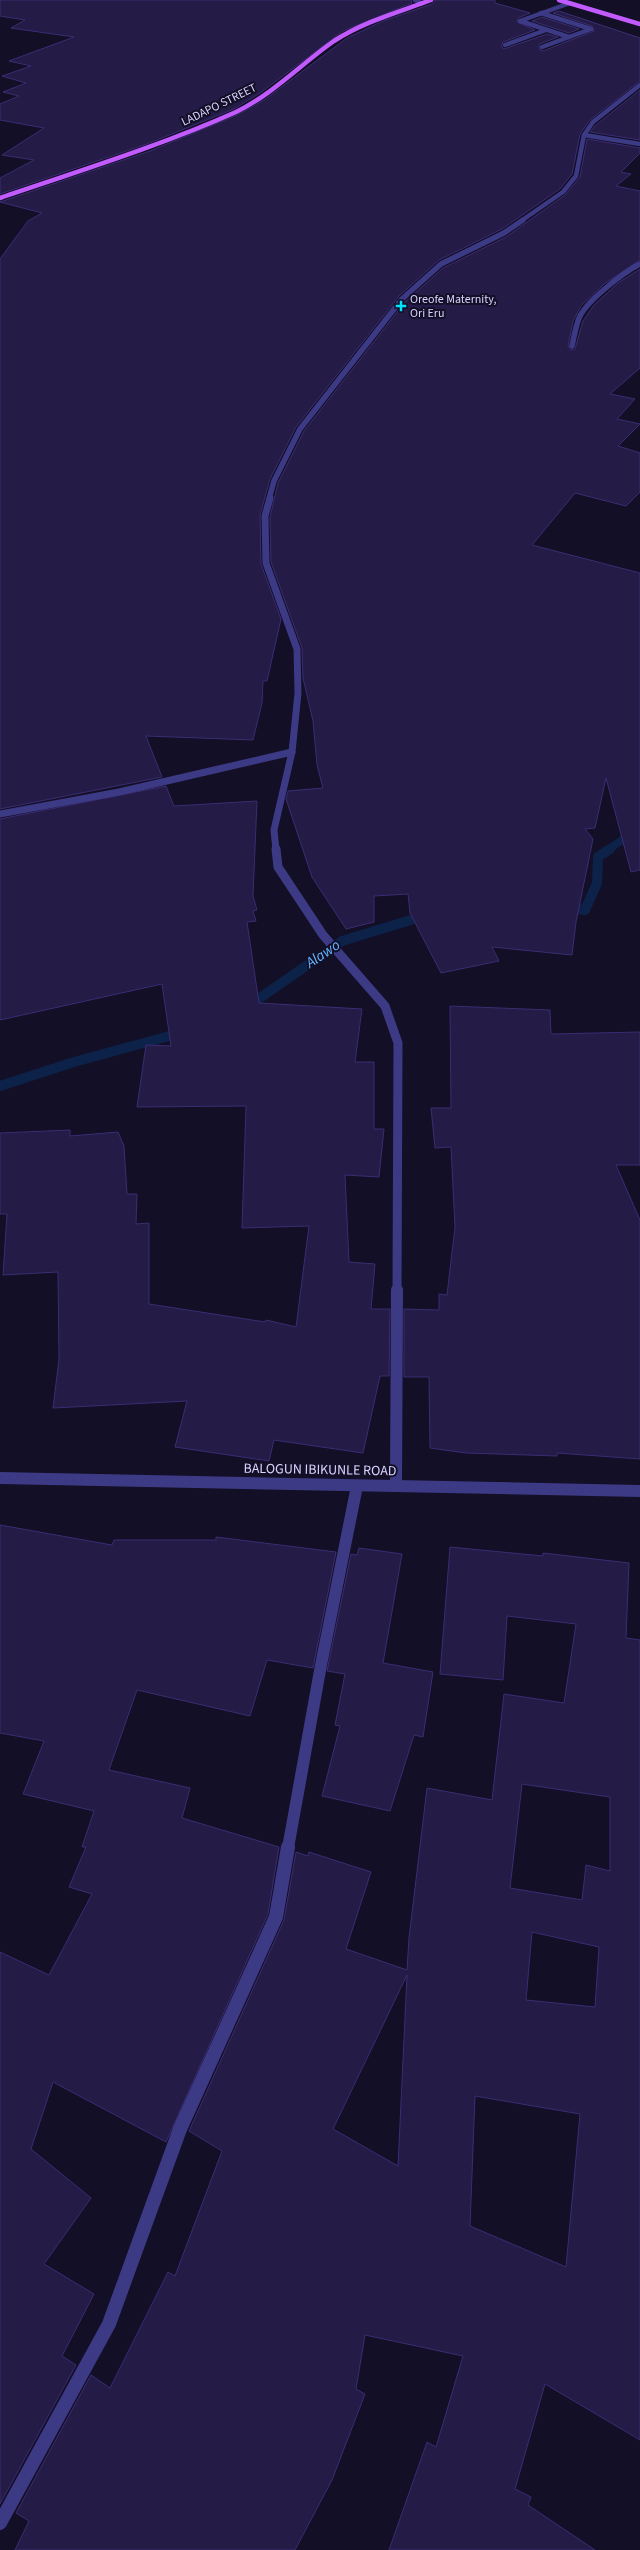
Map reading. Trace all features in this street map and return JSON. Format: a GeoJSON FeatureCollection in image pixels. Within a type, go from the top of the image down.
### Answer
{"type":"FeatureCollection","features":[{"type":"Feature","properties":{"kind":"main road","name":"LADAPO STREET"},"geometry":{"type":"LineString","coordinates":[[0,198],[156,144],[230,114],[291,77],[333,42],[353,30],[431,0]]}},
{"type":"Feature","properties":{"kind":"main road"},"geometry":{"type":"LineString","coordinates":[[559,0],[640,24]]}},
{"type":"Feature","properties":{"kind":"street"},"geometry":{"type":"LineString","coordinates":[[415,0],[421,3]]}},
{"type":"Feature","properties":{"kind":"street"},"geometry":{"type":"LineString","coordinates":[[570,3],[520,21],[570,37]]}},
{"type":"Feature","properties":{"kind":"street"},"geometry":{"type":"LineString","coordinates":[[541,13],[591,29],[542,47]]}},
{"type":"Feature","properties":{"kind":"street"},"geometry":{"type":"LineString","coordinates":[[505,45],[546,30]]}},
{"type":"Feature","properties":{"kind":"street"},"geometry":{"type":"LineString","coordinates":[[396,1486],[398,1043],[385,1006],[356,975],[323,935],[278,867],[274,830],[292,752],[298,693],[297,649],[266,563],[265,516],[274,480],[300,429],[402,298],[441,264],[504,233],[563,192],[576,176],[584,135],[593,122],[640,85]]}},
{"type":"Feature","properties":{"kind":"street"},"geometry":{"type":"LineString","coordinates":[[584,135],[640,144]]}},
{"type":"Feature","properties":{"kind":"street"},"geometry":{"type":"LineString","coordinates":[[572,346],[580,316],[606,288],[626,270],[640,264]]}},
{"type":"Feature","properties":{"kind":"street"},"geometry":{"type":"LineString","coordinates":[[0,814],[119,792],[292,752]]}},
{"type":"Feature","properties":{"kind":"street","name":"BALOGUN IBIKUNLE ROAD"},"geometry":{"type":"LineString","coordinates":[[0,1478],[640,1491]]}},
{"type":"Feature","properties":{"kind":"street"},"geometry":{"type":"LineString","coordinates":[[0,2523],[28,2475],[109,2324],[180,2129],[276,1917],[321,1664],[357,1486]]}},
{"type":"Feature","properties":{"kind":"building"},"geometry":{"type":"Polygon","coordinates":[[[0,0],[411,0],[412,3],[343,31],[260,93],[234,109],[147,144],[0,194],[0,178],[34,160],[2,155],[44,128],[0,120],[0,104],[19,96],[3,92],[26,83],[2,76],[31,66],[9,61],[74,37],[11,28],[25,20],[0,16],[0,0]]]}},
{"type":"Feature","properties":{"kind":"building"},"geometry":{"type":"Polygon","coordinates":[[[435,0],[495,0],[495,3],[530,13],[518,18],[517,22],[535,30],[503,42],[501,46],[504,49],[547,34],[558,37],[539,44],[539,49],[543,51],[594,31],[592,26],[553,13],[559,11],[640,38],[640,81],[590,120],[580,134],[572,174],[560,189],[502,229],[439,260],[399,296],[296,427],[270,479],[260,515],[261,564],[281,619],[267,681],[263,681],[262,703],[253,740],[146,736],[162,777],[0,809],[0,259],[28,221],[42,213],[0,202],[150,151],[237,115],[264,100],[347,38],[383,21],[432,4],[435,0]]]}},
{"type":"Feature","properties":{"kind":"building"},"geometry":{"type":"Polygon","coordinates":[[[542,17],[579,29],[569,33],[532,21],[542,17]]]}},
{"type":"Feature","properties":{"kind":"building"},"geometry":{"type":"Polygon","coordinates":[[[640,90],[640,140],[590,132],[596,125],[640,90]]]}},
{"type":"Feature","properties":{"kind":"building"},"geometry":{"type":"Polygon","coordinates":[[[587,139],[640,148],[640,153],[621,172],[631,174],[616,186],[640,191],[640,260],[604,284],[581,306],[573,321],[568,346],[571,350],[575,349],[583,321],[594,305],[618,283],[640,269],[640,368],[610,394],[635,399],[617,419],[640,424],[618,446],[640,453],[640,492],[626,506],[575,493],[532,545],[640,573],[640,870],[631,872],[606,778],[595,828],[585,829],[593,839],[576,922],[572,955],[492,947],[499,961],[441,973],[410,913],[408,894],[374,896],[374,922],[346,929],[312,877],[286,799],[288,791],[323,788],[317,765],[313,721],[303,678],[302,648],[271,562],[270,517],[278,483],[304,431],[405,302],[443,268],[506,237],[565,195],[580,177],[587,139]]]}},
{"type":"Feature","properties":{"kind":"building"},"geometry":{"type":"Polygon","coordinates":[[[166,786],[174,806],[257,801],[253,896],[257,910],[253,911],[256,921],[247,922],[259,1003],[362,1009],[355,1062],[374,1062],[374,1129],[384,1129],[379,1177],[345,1175],[349,1262],[375,1264],[371,1309],[390,1309],[389,1376],[380,1376],[363,1453],[274,1440],[269,1461],[175,1447],[187,1401],[53,1408],[59,1359],[58,1272],[3,1275],[7,1214],[0,1214],[0,1133],[70,1130],[70,1136],[118,1132],[124,1146],[127,1194],[137,1194],[136,1224],[149,1223],[149,1304],[265,1322],[266,1320],[296,1327],[309,1226],[242,1228],[246,1106],[137,1107],[146,1045],[171,1046],[162,984],[0,1020],[0,819],[166,786]]]}},
{"type":"Feature","properties":{"kind":"building"},"geometry":{"type":"Polygon","coordinates":[[[450,1006],[550,1010],[551,1034],[640,1032],[640,1165],[616,1165],[640,1220],[640,1459],[557,1453],[557,1456],[466,1453],[430,1448],[429,1377],[404,1377],[404,1309],[439,1310],[439,1294],[447,1295],[455,1227],[451,1147],[435,1148],[431,1108],[451,1108],[450,1006]]]}},
{"type":"Feature","properties":{"kind":"building"},"geometry":{"type":"Polygon","coordinates":[[[0,1525],[112,1545],[114,1540],[216,1540],[216,1537],[336,1552],[313,1668],[267,1660],[250,1716],[137,1690],[109,1770],[190,1788],[182,1818],[279,1847],[268,1914],[166,2142],[53,2082],[31,2149],[91,2198],[44,2264],[94,2294],[62,2356],[76,2365],[0,2504],[0,1952],[49,1975],[92,1894],[69,1887],[86,1847],[82,1847],[94,1811],[23,1794],[44,1741],[0,1733],[0,1525]]]}},
{"type":"Feature","properties":{"kind":"building"},"geometry":{"type":"Polygon","coordinates":[[[450,1547],[543,1556],[543,1553],[629,1563],[626,1638],[640,1640],[640,2440],[545,2384],[515,2489],[531,2497],[528,2505],[595,2550],[389,2550],[427,2442],[436,2447],[463,2356],[365,2335],[356,2389],[365,2394],[332,2480],[295,2550],[15,2550],[29,2521],[16,2513],[91,2375],[110,2388],[168,2272],[175,2276],[222,2151],[189,2131],[284,1920],[296,1852],[308,1856],[309,1852],[371,1872],[346,1949],[407,1970],[409,1938],[427,1788],[492,1800],[504,1694],[564,1703],[576,1624],[507,1616],[503,1680],[440,1674],[450,1547]],[[522,1784],[510,1888],[582,1900],[586,1865],[610,1871],[610,1797],[522,1784]],[[532,1932],[526,2000],[595,2007],[599,1947],[532,1932]],[[407,1975],[333,2129],[398,2166],[407,1975]],[[475,2096],[470,2226],[566,2267],[580,2114],[475,2096]]]}},
{"type":"Feature","properties":{"kind":"building"},"geometry":{"type":"Polygon","coordinates":[[[359,1548],[402,1554],[383,1663],[433,1672],[423,1737],[414,1735],[390,1811],[322,1796],[340,1726],[335,1725],[345,1674],[327,1671],[351,1554],[357,1555],[359,1548]]]}},
{"type":"Feature","properties":{"kind":"waterway","name":"Alawo"},"geometry":{"type":"LineString","coordinates":[[608,850],[622,840],[640,836]]}},
{"type":"Feature","properties":{"kind":"waterway","name":"Alawo"},"geometry":{"type":"LineString","coordinates":[[564,907],[585,910],[597,883],[598,857],[610,849]]}},
{"type":"Feature","properties":{"kind":"waterway","name":"Alawo"},"geometry":{"type":"LineString","coordinates":[[247,1007],[342,941],[427,915]]}},
{"type":"Feature","properties":{"kind":"waterway","name":"Alawo"},"geometry":{"type":"LineString","coordinates":[[0,1086],[74,1062],[184,1032]]}},
{"type":"Feature","properties":{"kind":"place","name":"Oreofe Maternity, Ori Eru"},"geometry":{"type":"Point","coordinates":[401,306]}}]}
